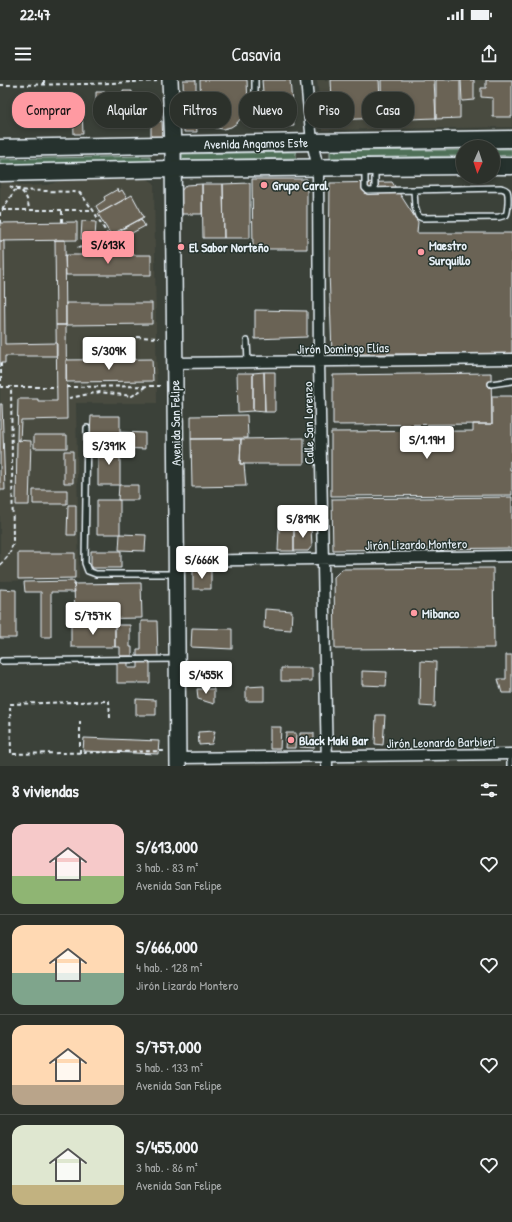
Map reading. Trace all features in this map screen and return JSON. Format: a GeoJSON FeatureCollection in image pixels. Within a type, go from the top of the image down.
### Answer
{"type":"FeatureCollection","features":[{"type":"Feature","properties":{"kind":"main road","name":"Avenida Angamos Este"},"geometry":{"type":"LineString","coordinates":[[0,148],[512,139]]}},
{"type":"Feature","properties":{"kind":"main road","name":"Avenida Angamos Este"},"geometry":{"type":"LineString","coordinates":[[5,179],[173,169],[456,166]]}},
{"type":"Feature","properties":{"kind":"main road"},"geometry":{"type":"LineString","coordinates":[[500,166],[512,166]]}},
{"type":"Feature","properties":{"kind":"street","name":"Avenida San Felipe"},"geometry":{"type":"LineString","coordinates":[[170,80],[173,144],[178,758]]}},
{"type":"Feature","properties":{"kind":"street","name":"Calle San Lorenzo"},"geometry":{"type":"LineString","coordinates":[[306,80],[312,142],[318,168],[319,362],[327,761]]}},
{"type":"Feature","properties":{"kind":"street","name":"Jirón Domingo Elías"},"geometry":{"type":"LineString","coordinates":[[174,363],[512,359]]}},
{"type":"Feature","properties":{"kind":"street","name":"Jirón Lizardo Montero"},"geometry":{"type":"LineString","coordinates":[[177,567],[324,559],[512,556]]}},
{"type":"Feature","properties":{"kind":"street","name":"Jirón Leonardo Barbieri"},"geometry":{"type":"LineString","coordinates":[[178,758],[327,761],[511,754]]}},
{"type":"Feature","properties":{"kind":"lane"},"geometry":{"type":"LineString","coordinates":[[254,80],[255,91]]}},
{"type":"Feature","properties":{"kind":"lane"},"geometry":{"type":"LineString","coordinates":[[370,167],[366,190],[501,188],[508,192],[510,211],[506,215],[499,217],[422,218],[416,213],[414,190]]}},
{"type":"Feature","properties":{"kind":"lane"},"geometry":{"type":"LineString","coordinates":[[370,167],[375,190]]}},
{"type":"Feature","properties":{"kind":"lane"},"geometry":{"type":"LineString","coordinates":[[247,341],[248,362]]}},
{"type":"Feature","properties":{"kind":"lane"},"geometry":{"type":"LineString","coordinates":[[491,384],[512,381]]}},
{"type":"Feature","properties":{"kind":"lane"},"geometry":{"type":"LineString","coordinates":[[87,428],[85,563],[88,571],[96,574],[177,567]]}},
{"type":"Feature","properties":{"kind":"lane"},"geometry":{"type":"LineString","coordinates":[[2,661],[177,659]]}},
{"type":"Feature","properties":{"kind":"lane"},"geometry":{"type":"LineString","coordinates":[[510,766],[511,754]]}},
{"type":"Feature","properties":{"kind":"path"},"geometry":{"type":"LineString","coordinates":[[2,80],[1,84],[88,84],[170,80]]}},
{"type":"Feature","properties":{"kind":"path"},"geometry":{"type":"LineString","coordinates":[[5,179],[15,190],[74,192],[80,194],[109,237],[91,246],[75,248]]}},
{"type":"Feature","properties":{"kind":"path"},"geometry":{"type":"LineString","coordinates":[[36,191],[37,186]]}},
{"type":"Feature","properties":{"kind":"path"},"geometry":{"type":"LineString","coordinates":[[0,223],[0,213],[15,190]]}},
{"type":"Feature","properties":{"kind":"path"},"geometry":{"type":"LineString","coordinates":[[22,190],[28,202],[29,210]]}},
{"type":"Feature","properties":{"kind":"path"},"geometry":{"type":"LineString","coordinates":[[62,209],[62,222]]}},
{"type":"Feature","properties":{"kind":"path"},"geometry":{"type":"LineString","coordinates":[[2,210],[92,210]]}},
{"type":"Feature","properties":{"kind":"path"},"geometry":{"type":"LineString","coordinates":[[136,337],[159,338]]}},
{"type":"Feature","properties":{"kind":"path"},"geometry":{"type":"LineString","coordinates":[[1,363],[0,386],[57,387]]}},
{"type":"Feature","properties":{"kind":"path"},"geometry":{"type":"LineString","coordinates":[[0,564],[7,558],[13,540],[11,386]]}},
{"type":"Feature","properties":{"kind":"path"},"geometry":{"type":"LineString","coordinates":[[69,398],[100,392],[132,396],[147,386]]}},
{"type":"Feature","properties":{"kind":"path"},"geometry":{"type":"LineString","coordinates":[[66,387],[160,386]]}},
{"type":"Feature","properties":{"kind":"path"},"geometry":{"type":"LineString","coordinates":[[110,718],[109,701],[10,704],[11,754],[80,752],[178,758]]}},
{"type":"Feature","properties":{"kind":"path"},"geometry":{"type":"LineString","coordinates":[[80,721],[80,752]]}},
{"type":"Feature","properties":{"kind":"shaded area"},"geometry":{"type":"Polygon","coordinates":[[[317,80],[512,80],[512,127],[323,130],[323,128],[354,128],[354,92],[318,92],[317,80]]]}},
{"type":"Feature","properties":{"kind":"shaded area"},"geometry":{"type":"Polygon","coordinates":[[[148,179],[154,183],[157,403],[76,403],[79,579],[0,581],[0,181],[24,186],[47,185],[64,180],[148,179]]]}},
{"type":"Feature","properties":{"kind":"green space"},"geometry":{"type":"Polygon","coordinates":[[[500,149],[512,149],[512,155],[500,156],[500,149]]]}},
{"type":"Feature","properties":{"kind":"green space"},"geometry":{"type":"Polygon","coordinates":[[[456,150],[456,156],[330,158],[330,151],[456,150]]]}},
{"type":"Feature","properties":{"kind":"green space"},"geometry":{"type":"Polygon","coordinates":[[[296,152],[296,158],[182,160],[182,154],[296,152]]]}},
{"type":"Feature","properties":{"kind":"green space"},"geometry":{"type":"Polygon","coordinates":[[[150,156],[151,163],[0,167],[0,159],[150,156]]]}},
{"type":"Feature","properties":{"kind":"building"},"geometry":{"type":"Polygon","coordinates":[[[183,80],[196,80],[196,92],[183,92],[183,80]]]}},
{"type":"Feature","properties":{"kind":"building"},"geometry":{"type":"Polygon","coordinates":[[[200,80],[247,80],[247,92],[239,92],[239,120],[231,127],[231,92],[200,92],[200,80]]]}},
{"type":"Feature","properties":{"kind":"building"},"geometry":{"type":"Polygon","coordinates":[[[262,80],[290,80],[291,92],[263,92],[262,80]]]}},
{"type":"Feature","properties":{"kind":"building"},"geometry":{"type":"Polygon","coordinates":[[[331,80],[379,80],[380,92],[362,92],[362,119],[354,119],[354,92],[332,92],[331,80]]]}},
{"type":"Feature","properties":{"kind":"building"},"geometry":{"type":"Polygon","coordinates":[[[381,80],[434,80],[436,118],[414,119],[414,92],[381,92],[381,80]]]}},
{"type":"Feature","properties":{"kind":"building"},"geometry":{"type":"Polygon","coordinates":[[[436,80],[460,80],[460,118],[436,119],[436,80]]]}},
{"type":"Feature","properties":{"kind":"building"},"geometry":{"type":"Polygon","coordinates":[[[461,80],[474,80],[474,100],[462,101],[461,80]]]}},
{"type":"Feature","properties":{"kind":"building"},"geometry":{"type":"Polygon","coordinates":[[[486,80],[512,80],[512,117],[493,117],[493,98],[481,97],[481,88],[486,88],[486,80]]]}},
{"type":"Feature","properties":{"kind":"building"},"geometry":{"type":"Polygon","coordinates":[[[162,121],[163,141],[151,142],[151,128],[162,128],[162,121]]]}},
{"type":"Feature","properties":{"kind":"building"},"geometry":{"type":"Polygon","coordinates":[[[74,128],[83,128],[83,134],[74,134],[74,128]]]}},
{"type":"Feature","properties":{"kind":"building"},"geometry":{"type":"Polygon","coordinates":[[[184,128],[197,128],[197,132],[184,132],[184,128]]]}},
{"type":"Feature","properties":{"kind":"building"},"geometry":{"type":"Polygon","coordinates":[[[252,179],[307,179],[307,249],[253,249],[252,179]]]}},
{"type":"Feature","properties":{"kind":"building","name":"Maestro Surquillo"},"geometry":{"type":"Polygon","coordinates":[[[392,182],[418,222],[417,233],[512,233],[512,354],[332,354],[329,271],[330,183],[392,182]]]}},
{"type":"Feature","properties":{"kind":"building"},"geometry":{"type":"Polygon","coordinates":[[[250,183],[250,238],[224,238],[223,184],[250,183]]]}},
{"type":"Feature","properties":{"kind":"building"},"geometry":{"type":"Polygon","coordinates":[[[202,184],[202,214],[181,214],[181,191],[186,185],[202,184]]]}},
{"type":"Feature","properties":{"kind":"building"},"geometry":{"type":"Polygon","coordinates":[[[202,184],[223,184],[224,238],[203,238],[202,184]]]}},
{"type":"Feature","properties":{"kind":"building"},"geometry":{"type":"Polygon","coordinates":[[[118,189],[119,192],[122,190],[127,198],[100,213],[96,206],[105,200],[104,197],[118,189]]]}},
{"type":"Feature","properties":{"kind":"building"},"geometry":{"type":"Polygon","coordinates":[[[132,195],[144,217],[111,235],[98,214],[132,195]]]}},
{"type":"Feature","properties":{"kind":"building"},"geometry":{"type":"Polygon","coordinates":[[[141,219],[145,226],[117,241],[113,234],[141,219]]]}},
{"type":"Feature","properties":{"kind":"building"},"geometry":{"type":"Polygon","coordinates":[[[82,221],[96,222],[95,239],[81,239],[82,221]]]}},
{"type":"Feature","properties":{"kind":"building"},"geometry":{"type":"Polygon","coordinates":[[[77,222],[77,240],[0,241],[0,223],[77,222]]]}},
{"type":"Feature","properties":{"kind":"building"},"geometry":{"type":"Polygon","coordinates":[[[55,240],[65,240],[66,325],[56,325],[55,240]]]}},
{"type":"Feature","properties":{"kind":"building"},"geometry":{"type":"Polygon","coordinates":[[[0,241],[4,241],[5,344],[57,343],[57,356],[5,356],[5,363],[0,363],[0,241]]]}},
{"type":"Feature","properties":{"kind":"building"},"geometry":{"type":"Polygon","coordinates":[[[65,255],[151,255],[151,275],[66,275],[65,255]]]}},
{"type":"Feature","properties":{"kind":"building"},"geometry":{"type":"Polygon","coordinates":[[[66,303],[152,303],[152,324],[66,325],[66,303]]]}},
{"type":"Feature","properties":{"kind":"building"},"geometry":{"type":"Polygon","coordinates":[[[255,310],[307,311],[307,337],[255,339],[255,310]]]}},
{"type":"Feature","properties":{"kind":"building"},"geometry":{"type":"Polygon","coordinates":[[[56,325],[66,325],[67,419],[21,420],[20,441],[17,440],[18,399],[57,401],[56,325]]]}},
{"type":"Feature","properties":{"kind":"building"},"geometry":{"type":"Polygon","coordinates":[[[152,359],[153,381],[66,382],[66,360],[152,359]]]}},
{"type":"Feature","properties":{"kind":"building"},"geometry":{"type":"Polygon","coordinates":[[[264,372],[275,372],[275,412],[265,412],[264,372]]]}},
{"type":"Feature","properties":{"kind":"building"},"geometry":{"type":"Polygon","coordinates":[[[264,372],[265,412],[253,411],[253,373],[264,372]]]}},
{"type":"Feature","properties":{"kind":"building"},"geometry":{"type":"Polygon","coordinates":[[[237,373],[253,373],[253,411],[238,412],[237,373]]]}},
{"type":"Feature","properties":{"kind":"building"},"geometry":{"type":"Polygon","coordinates":[[[491,373],[492,424],[333,425],[333,375],[491,373]]]}},
{"type":"Feature","properties":{"kind":"building"},"geometry":{"type":"Polygon","coordinates":[[[492,396],[512,396],[512,461],[510,461],[510,470],[512,470],[512,495],[331,496],[331,432],[473,431],[473,424],[492,424],[492,396]]]}},
{"type":"Feature","properties":{"kind":"building"},"geometry":{"type":"Polygon","coordinates":[[[0,404],[2,404],[5,490],[0,490],[0,404]]]}},
{"type":"Feature","properties":{"kind":"building"},"geometry":{"type":"Polygon","coordinates":[[[247,415],[248,438],[191,439],[191,416],[247,415]]]}},
{"type":"Feature","properties":{"kind":"building"},"geometry":{"type":"Polygon","coordinates":[[[91,416],[120,416],[120,435],[90,434],[91,416]]]}},
{"type":"Feature","properties":{"kind":"building"},"geometry":{"type":"Polygon","coordinates":[[[120,432],[145,433],[145,449],[120,448],[120,432]]]}},
{"type":"Feature","properties":{"kind":"building"},"geometry":{"type":"Polygon","coordinates":[[[34,435],[67,435],[67,448],[34,448],[34,435]]]}},
{"type":"Feature","properties":{"kind":"building"},"geometry":{"type":"Polygon","coordinates":[[[304,438],[304,464],[240,464],[241,439],[304,438]]]}},
{"type":"Feature","properties":{"kind":"building"},"geometry":{"type":"Polygon","coordinates":[[[191,439],[241,439],[240,464],[244,464],[246,486],[192,487],[191,439]]]}},
{"type":"Feature","properties":{"kind":"building"},"geometry":{"type":"Polygon","coordinates":[[[17,440],[31,441],[29,505],[16,505],[17,440]]]}},
{"type":"Feature","properties":{"kind":"building"},"geometry":{"type":"Polygon","coordinates":[[[98,448],[120,448],[120,485],[98,485],[98,448]]]}},
{"type":"Feature","properties":{"kind":"building"},"geometry":{"type":"Polygon","coordinates":[[[64,451],[73,451],[73,483],[64,483],[64,451]]]}},
{"type":"Feature","properties":{"kind":"building"},"geometry":{"type":"Polygon","coordinates":[[[119,485],[138,485],[138,500],[118,500],[119,485]]]}},
{"type":"Feature","properties":{"kind":"building"},"geometry":{"type":"Polygon","coordinates":[[[33,490],[67,490],[67,504],[33,504],[33,490]]]}},
{"type":"Feature","properties":{"kind":"building"},"geometry":{"type":"Polygon","coordinates":[[[512,497],[512,548],[333,550],[332,499],[512,497]]]}},
{"type":"Feature","properties":{"kind":"building"},"geometry":{"type":"Polygon","coordinates":[[[97,500],[120,500],[120,534],[97,534],[97,500]]]}},
{"type":"Feature","properties":{"kind":"building"},"geometry":{"type":"Polygon","coordinates":[[[68,505],[76,505],[76,535],[67,535],[68,505]]]}},
{"type":"Feature","properties":{"kind":"building"},"geometry":{"type":"Polygon","coordinates":[[[279,528],[294,528],[294,551],[278,551],[279,528]]]}},
{"type":"Feature","properties":{"kind":"building"},"geometry":{"type":"Polygon","coordinates":[[[294,528],[311,528],[312,546],[308,551],[294,551],[294,528]]]}},
{"type":"Feature","properties":{"kind":"building"},"geometry":{"type":"Polygon","coordinates":[[[120,534],[146,535],[145,551],[119,550],[120,534]]]}},
{"type":"Feature","properties":{"kind":"building"},"geometry":{"type":"Polygon","coordinates":[[[91,551],[121,551],[121,568],[91,568],[91,551]]]}},
{"type":"Feature","properties":{"kind":"building"},"geometry":{"type":"Polygon","coordinates":[[[18,553],[75,553],[75,578],[18,579],[18,553]]]}},
{"type":"Feature","properties":{"kind":"building","name":"Mibanco"},"geometry":{"type":"Polygon","coordinates":[[[493,568],[494,648],[335,649],[334,577],[342,569],[493,568]]]}},
{"type":"Feature","properties":{"kind":"building"},"geometry":{"type":"Polygon","coordinates":[[[193,570],[211,571],[211,589],[193,589],[193,570]]]}},
{"type":"Feature","properties":{"kind":"building"},"geometry":{"type":"Polygon","coordinates":[[[74,581],[75,592],[51,592],[51,637],[41,637],[41,592],[25,592],[24,582],[74,581]]]}},
{"type":"Feature","properties":{"kind":"building"},"geometry":{"type":"Polygon","coordinates":[[[141,583],[142,618],[75,619],[74,584],[141,583]]]}},
{"type":"Feature","properties":{"kind":"building"},"geometry":{"type":"Polygon","coordinates":[[[0,589],[16,590],[16,638],[0,638],[0,589]]]}},
{"type":"Feature","properties":{"kind":"building"},"geometry":{"type":"Polygon","coordinates":[[[265,609],[292,611],[291,630],[264,628],[265,609]]]}},
{"type":"Feature","properties":{"kind":"building"},"geometry":{"type":"Polygon","coordinates":[[[141,621],[157,621],[158,657],[137,657],[137,649],[141,649],[141,621]]]}},
{"type":"Feature","properties":{"kind":"building"},"geometry":{"type":"Polygon","coordinates":[[[71,624],[115,625],[115,647],[71,647],[71,624]]]}},
{"type":"Feature","properties":{"kind":"building"},"geometry":{"type":"Polygon","coordinates":[[[115,625],[130,625],[130,647],[132,647],[132,656],[120,656],[120,647],[115,647],[115,625]]]}},
{"type":"Feature","properties":{"kind":"building"},"geometry":{"type":"Polygon","coordinates":[[[192,628],[232,629],[232,649],[191,647],[192,628]]]}},
{"type":"Feature","properties":{"kind":"building"},"geometry":{"type":"Polygon","coordinates":[[[506,655],[512,655],[512,693],[502,693],[498,679],[506,679],[506,655]]]}},
{"type":"Feature","properties":{"kind":"building"},"geometry":{"type":"Polygon","coordinates":[[[421,661],[436,662],[435,707],[420,706],[421,661]]]}},
{"type":"Feature","properties":{"kind":"building"},"geometry":{"type":"Polygon","coordinates":[[[117,662],[128,662],[128,668],[138,668],[138,662],[150,662],[150,683],[117,683],[117,662]]]}},
{"type":"Feature","properties":{"kind":"building"},"geometry":{"type":"Polygon","coordinates":[[[281,668],[312,668],[312,681],[281,681],[281,668]]]}},
{"type":"Feature","properties":{"kind":"building"},"geometry":{"type":"Polygon","coordinates":[[[362,671],[387,672],[386,686],[362,685],[362,671]]]}},
{"type":"Feature","properties":{"kind":"building"},"geometry":{"type":"Polygon","coordinates":[[[264,686],[264,701],[246,701],[246,687],[264,686]]]}},
{"type":"Feature","properties":{"kind":"building"},"geometry":{"type":"Polygon","coordinates":[[[197,689],[214,689],[214,704],[198,699],[197,689]]]}},
{"type":"Feature","properties":{"kind":"building"},"geometry":{"type":"Polygon","coordinates":[[[136,699],[156,700],[156,715],[136,715],[136,699]]]}},
{"type":"Feature","properties":{"kind":"building"},"geometry":{"type":"Polygon","coordinates":[[[376,715],[385,715],[383,745],[375,744],[376,715]]]}},
{"type":"Feature","properties":{"kind":"building"},"geometry":{"type":"Polygon","coordinates":[[[270,727],[281,727],[280,749],[270,749],[270,727]]]}},
{"type":"Feature","properties":{"kind":"building"},"geometry":{"type":"Polygon","coordinates":[[[215,731],[212,744],[199,745],[198,732],[215,731]]]}},
{"type":"Feature","properties":{"kind":"building"},"geometry":{"type":"Polygon","coordinates":[[[286,733],[296,733],[295,748],[285,748],[286,733]]]}},
{"type":"Feature","properties":{"kind":"building"},"geometry":{"type":"Polygon","coordinates":[[[300,733],[314,733],[314,748],[300,747],[300,733]]]}},
{"type":"Feature","properties":{"kind":"building"},"geometry":{"type":"Polygon","coordinates":[[[84,738],[159,741],[158,754],[83,751],[84,738]]]}},
{"type":"Feature","properties":{"kind":"place","name":"Grupo Caral"},"geometry":{"type":"Point","coordinates":[264,185]}},
{"type":"Feature","properties":{"kind":"place","name":"El Sabor Norteño"},"geometry":{"type":"Point","coordinates":[181,247]}},
{"type":"Feature","properties":{"kind":"place","name":"Maestro Surquillo"},"geometry":{"type":"Point","coordinates":[421,252]}},
{"type":"Feature","properties":{"kind":"place","name":"Mibanco"},"geometry":{"type":"Point","coordinates":[414,613]}},
{"type":"Feature","properties":{"kind":"place","name":"Black Maki Bar"},"geometry":{"type":"Point","coordinates":[291,740]}}]}
